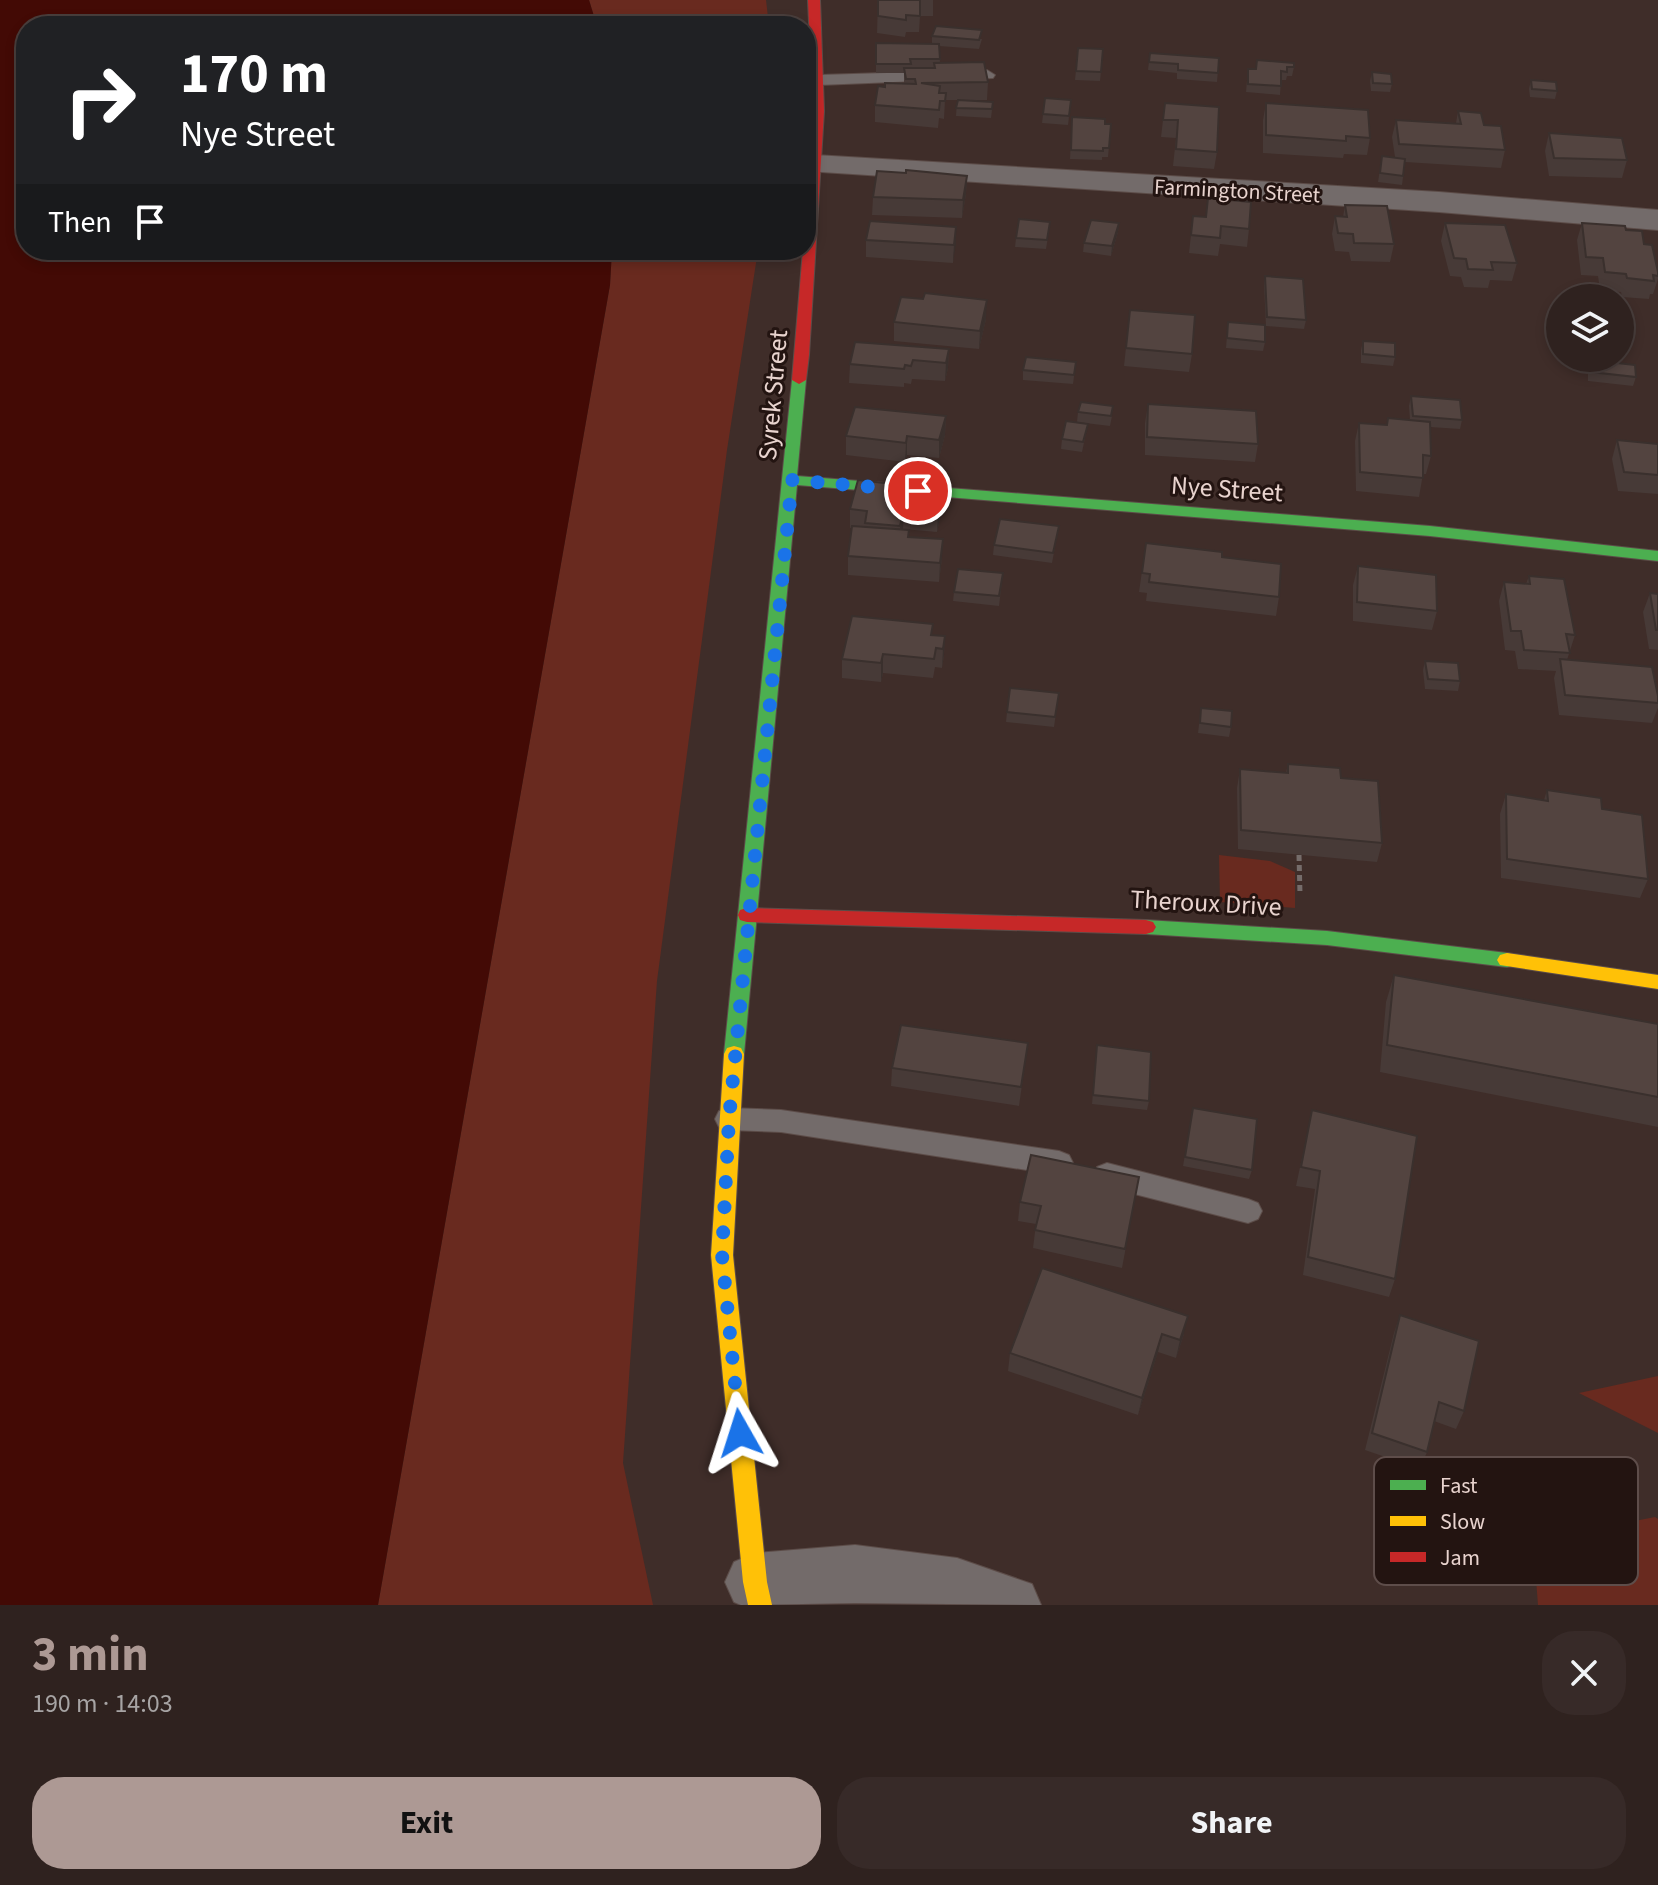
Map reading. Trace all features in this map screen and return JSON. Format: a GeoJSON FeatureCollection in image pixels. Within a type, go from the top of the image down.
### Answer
{"type":"FeatureCollection","features":[{"type":"Feature","properties":{"kind":"main road","name":"Syrek Street"},"geometry":{"type":"LineString","coordinates":[[816,16],[819,41],[816,143]]}},
{"type":"Feature","properties":{"kind":"main road","name":"Syrek Street"},"geometry":{"type":"LineString","coordinates":[[758,1593],[722,1255],[729,1119],[792,480],[808,260]]}},
{"type":"Feature","properties":{"kind":"main road","name":"Nye Street"},"geometry":{"type":"LineString","coordinates":[[792,480],[1414,530],[1658,556]]}},
{"type":"Feature","properties":{"kind":"main road","name":"Theroux Drive"},"geometry":{"type":"LineString","coordinates":[[747,915],[1249,930],[1414,946],[1658,982]]}},
{"type":"Feature","properties":{"kind":"street","name":"Farmington Street"},"geometry":{"type":"LineString","coordinates":[[816,164],[1439,202],[1658,220]]}},
{"type":"Feature","properties":{"kind":"street"},"geometry":{"type":"LineString","coordinates":[[758,1593],[855,1574],[957,1587],[1011,1605]]}},
{"type":"Feature","properties":{"kind":"lane"},"geometry":{"type":"LineString","coordinates":[[819,80],[987,75]]}},
{"type":"Feature","properties":{"kind":"lane"},"geometry":{"type":"LineString","coordinates":[[729,1119],[781,1121],[1015,1154],[1248,1211]]}},
{"type":"Feature","properties":{"kind":"shaded area"},"geometry":{"type":"Polygon","coordinates":[[[0,0],[589,0],[594,16],[16,16],[16,260],[611,260],[610,285],[378,1605],[0,1605],[0,0]]]}},
{"type":"Feature","properties":{"kind":"shaded area"},"geometry":{"type":"Polygon","coordinates":[[[589,0],[766,0],[768,16],[594,16],[589,0]]]}},
{"type":"Feature","properties":{"kind":"shaded area"},"geometry":{"type":"Polygon","coordinates":[[[611,260],[756,260],[727,450],[657,981],[623,1463],[653,1605],[378,1605],[610,285],[611,260]]]}},
{"type":"Feature","properties":{"kind":"shaded area"},"geometry":{"type":"Polygon","coordinates":[[[1219,855],[1270,861],[1295,872],[1295,908],[1220,902],[1219,855]]]}},
{"type":"Feature","properties":{"kind":"shaded area"},"geometry":{"type":"Polygon","coordinates":[[[1658,1376],[1658,1433],[1579,1393],[1658,1376]]]}},
{"type":"Feature","properties":{"kind":"shaded area"},"geometry":{"type":"Polygon","coordinates":[[[1658,1519],[1658,1605],[1538,1605],[1536,1585],[1638,1585],[1638,1520],[1658,1519]]]}},
{"type":"Feature","properties":{"kind":"building"},"geometry":{"type":"Polygon","coordinates":[[[878,0],[920,0],[920,16],[906,15],[906,20],[878,16],[878,0]]]}},
{"type":"Feature","properties":{"kind":"building"},"geometry":{"type":"Polygon","coordinates":[[[936,26],[982,30],[979,40],[932,36],[936,26]]]}},
{"type":"Feature","properties":{"kind":"building"},"geometry":{"type":"Polygon","coordinates":[[[876,43],[939,44],[940,59],[910,59],[911,64],[876,64],[876,43]]]}},
{"type":"Feature","properties":{"kind":"building"},"geometry":{"type":"Polygon","coordinates":[[[1078,48],[1103,49],[1101,72],[1076,71],[1078,48]]]}},
{"type":"Feature","properties":{"kind":"building"},"geometry":{"type":"Polygon","coordinates":[[[1150,53],[1219,58],[1218,73],[1178,70],[1178,64],[1149,62],[1150,53]]]}},
{"type":"Feature","properties":{"kind":"building"},"geometry":{"type":"Polygon","coordinates":[[[1257,60],[1294,63],[1294,67],[1287,67],[1287,72],[1281,71],[1281,86],[1248,84],[1248,69],[1256,69],[1257,60]]]}},
{"type":"Feature","properties":{"kind":"building"},"geometry":{"type":"Polygon","coordinates":[[[984,62],[988,82],[921,83],[940,86],[939,93],[946,93],[945,101],[940,101],[939,110],[875,105],[878,86],[885,87],[885,83],[916,84],[915,79],[906,79],[904,68],[935,68],[934,63],[984,62]]]}},
{"type":"Feature","properties":{"kind":"building"},"geometry":{"type":"Polygon","coordinates":[[[1372,72],[1391,74],[1392,84],[1373,83],[1372,72]]]}},
{"type":"Feature","properties":{"kind":"building"},"geometry":{"type":"Polygon","coordinates":[[[1531,80],[1556,82],[1557,91],[1532,89],[1531,80]]]}},
{"type":"Feature","properties":{"kind":"building"},"geometry":{"type":"Polygon","coordinates":[[[1045,98],[1071,100],[1069,116],[1043,114],[1045,98]]]}},
{"type":"Feature","properties":{"kind":"building"},"geometry":{"type":"Polygon","coordinates":[[[958,100],[993,102],[992,109],[956,108],[958,100]]]}},
{"type":"Feature","properties":{"kind":"building"},"geometry":{"type":"Polygon","coordinates":[[[1165,103],[1219,107],[1217,152],[1176,149],[1178,120],[1163,120],[1165,103]]]}},
{"type":"Feature","properties":{"kind":"building"},"geometry":{"type":"Polygon","coordinates":[[[1266,103],[1368,110],[1370,138],[1346,136],[1346,141],[1266,135],[1266,103]]]}},
{"type":"Feature","properties":{"kind":"building"},"geometry":{"type":"Polygon","coordinates":[[[1458,111],[1481,113],[1484,125],[1501,126],[1505,150],[1399,144],[1396,120],[1461,124],[1458,111]]]}},
{"type":"Feature","properties":{"kind":"building"},"geometry":{"type":"Polygon","coordinates":[[[1072,117],[1105,119],[1105,124],[1111,124],[1109,148],[1103,148],[1103,151],[1071,150],[1072,117]]]}},
{"type":"Feature","properties":{"kind":"building"},"geometry":{"type":"Polygon","coordinates":[[[1549,133],[1622,138],[1627,160],[1554,158],[1549,133]]]}},
{"type":"Feature","properties":{"kind":"building"},"geometry":{"type":"Polygon","coordinates":[[[1382,156],[1405,159],[1403,176],[1380,173],[1382,156]]]}},
{"type":"Feature","properties":{"kind":"building"},"geometry":{"type":"Polygon","coordinates":[[[906,170],[967,176],[963,200],[873,197],[877,171],[906,173],[906,170]]]}},
{"type":"Feature","properties":{"kind":"building"},"geometry":{"type":"Polygon","coordinates":[[[1208,198],[1251,202],[1249,229],[1221,226],[1220,238],[1191,235],[1193,216],[1206,217],[1208,198]]]}},
{"type":"Feature","properties":{"kind":"building"},"geometry":{"type":"Polygon","coordinates":[[[1345,205],[1387,206],[1394,244],[1354,243],[1353,234],[1338,233],[1335,216],[1347,217],[1345,205]]]}},
{"type":"Feature","properties":{"kind":"building"},"geometry":{"type":"Polygon","coordinates":[[[1019,219],[1050,222],[1047,240],[1016,238],[1019,219]]]}},
{"type":"Feature","properties":{"kind":"building"},"geometry":{"type":"Polygon","coordinates":[[[1091,220],[1119,223],[1112,246],[1084,243],[1091,220]]]}},
{"type":"Feature","properties":{"kind":"building"},"geometry":{"type":"Polygon","coordinates":[[[870,221],[956,227],[954,245],[866,240],[870,221]]]}},
{"type":"Feature","properties":{"kind":"building"},"geometry":{"type":"Polygon","coordinates":[[[1445,223],[1505,225],[1517,263],[1491,262],[1493,270],[1468,269],[1466,259],[1454,258],[1445,223]]]}},
{"type":"Feature","properties":{"kind":"building"},"geometry":{"type":"Polygon","coordinates":[[[1582,223],[1625,226],[1626,230],[1642,231],[1644,244],[1652,245],[1658,276],[1653,275],[1654,281],[1605,272],[1603,258],[1586,257],[1582,223]]]}},
{"type":"Feature","properties":{"kind":"building"},"geometry":{"type":"Polygon","coordinates":[[[1265,276],[1303,279],[1306,320],[1267,317],[1265,276]]]}},
{"type":"Feature","properties":{"kind":"building"},"geometry":{"type":"Polygon","coordinates":[[[925,293],[987,300],[980,331],[894,322],[901,297],[923,299],[925,293]]]}},
{"type":"Feature","properties":{"kind":"building"},"geometry":{"type":"Polygon","coordinates":[[[1130,310],[1195,315],[1192,354],[1126,348],[1130,310]]]}},
{"type":"Feature","properties":{"kind":"building"},"geometry":{"type":"Polygon","coordinates":[[[1228,322],[1265,325],[1265,342],[1227,338],[1228,322]]]}},
{"type":"Feature","properties":{"kind":"building"},"geometry":{"type":"Polygon","coordinates":[[[1363,341],[1395,343],[1395,357],[1363,354],[1363,341]]]}},
{"type":"Feature","properties":{"kind":"building"},"geometry":{"type":"Polygon","coordinates":[[[855,342],[949,349],[946,363],[913,360],[911,366],[905,365],[904,369],[850,364],[855,342]]]}},
{"type":"Feature","properties":{"kind":"building"},"geometry":{"type":"Polygon","coordinates":[[[1026,357],[1076,362],[1074,375],[1023,370],[1026,357]]]}},
{"type":"Feature","properties":{"kind":"building"},"geometry":{"type":"Polygon","coordinates":[[[1635,365],[1636,377],[1591,372],[1634,372],[1635,365]]]}},
{"type":"Feature","properties":{"kind":"building"},"geometry":{"type":"Polygon","coordinates":[[[1411,396],[1460,400],[1462,420],[1413,416],[1411,396]]]}},
{"type":"Feature","properties":{"kind":"building"},"geometry":{"type":"Polygon","coordinates":[[[1081,402],[1113,406],[1111,416],[1078,412],[1081,402]]]}},
{"type":"Feature","properties":{"kind":"building"},"geometry":{"type":"Polygon","coordinates":[[[1148,404],[1256,411],[1258,444],[1147,437],[1148,404]]]}},
{"type":"Feature","properties":{"kind":"building"},"geometry":{"type":"Polygon","coordinates":[[[855,407],[946,416],[939,440],[907,436],[906,443],[846,436],[855,407]]]}},
{"type":"Feature","properties":{"kind":"building"},"geometry":{"type":"Polygon","coordinates":[[[1388,418],[1430,422],[1431,456],[1423,455],[1423,478],[1360,472],[1359,423],[1387,425],[1388,418]]]}},
{"type":"Feature","properties":{"kind":"building"},"geometry":{"type":"Polygon","coordinates":[[[1066,421],[1088,424],[1083,442],[1062,439],[1066,421]]]}},
{"type":"Feature","properties":{"kind":"building"},"geometry":{"type":"Polygon","coordinates":[[[1617,440],[1658,444],[1658,475],[1624,472],[1617,440]]]}},
{"type":"Feature","properties":{"kind":"building"},"geometry":{"type":"Polygon","coordinates":[[[858,480],[902,485],[901,490],[942,495],[938,513],[904,510],[900,526],[865,523],[867,511],[850,509],[858,480]]]}},
{"type":"Feature","properties":{"kind":"building"},"geometry":{"type":"Polygon","coordinates":[[[1000,519],[1059,526],[1053,553],[994,545],[1000,519]]]}},
{"type":"Feature","properties":{"kind":"building"},"geometry":{"type":"Polygon","coordinates":[[[852,526],[909,530],[908,537],[943,539],[940,563],[848,556],[852,526]]]}},
{"type":"Feature","properties":{"kind":"building"},"geometry":{"type":"Polygon","coordinates":[[[1146,543],[1222,552],[1222,557],[1281,564],[1279,597],[1149,582],[1150,574],[1142,573],[1146,543]]]}},
{"type":"Feature","properties":{"kind":"building"},"geometry":{"type":"Polygon","coordinates":[[[1358,566],[1436,575],[1437,611],[1357,602],[1358,566]]]}},
{"type":"Feature","properties":{"kind":"building"},"geometry":{"type":"Polygon","coordinates":[[[958,569],[1003,573],[999,596],[954,592],[958,569]]]}},
{"type":"Feature","properties":{"kind":"building"},"geometry":{"type":"Polygon","coordinates":[[[1529,576],[1564,579],[1575,635],[1566,634],[1570,653],[1524,650],[1521,631],[1511,631],[1504,582],[1530,584],[1529,576]]]}},
{"type":"Feature","properties":{"kind":"building"},"geometry":{"type":"Polygon","coordinates":[[[1650,593],[1658,594],[1658,630],[1656,630],[1650,593]]]}},
{"type":"Feature","properties":{"kind":"building"},"geometry":{"type":"Polygon","coordinates":[[[852,616],[933,624],[931,635],[945,636],[943,649],[936,648],[934,659],[883,654],[881,663],[842,659],[852,616]]]}},
{"type":"Feature","properties":{"kind":"building"},"geometry":{"type":"Polygon","coordinates":[[[1560,659],[1652,667],[1658,703],[1565,695],[1560,659]]]}},
{"type":"Feature","properties":{"kind":"building"},"geometry":{"type":"Polygon","coordinates":[[[1425,661],[1458,663],[1460,681],[1428,679],[1425,661]]]}},
{"type":"Feature","properties":{"kind":"building"},"geometry":{"type":"Polygon","coordinates":[[[1010,688],[1059,693],[1055,717],[1007,712],[1010,688]]]}},
{"type":"Feature","properties":{"kind":"building"},"geometry":{"type":"Polygon","coordinates":[[[1201,708],[1232,711],[1231,727],[1200,723],[1201,708]]]}},
{"type":"Feature","properties":{"kind":"building"},"geometry":{"type":"Polygon","coordinates":[[[1288,764],[1340,768],[1341,778],[1378,781],[1382,843],[1241,830],[1240,769],[1288,773],[1288,764]]]}},
{"type":"Feature","properties":{"kind":"building"},"geometry":{"type":"Polygon","coordinates":[[[1547,790],[1601,798],[1602,809],[1642,815],[1648,879],[1507,859],[1506,794],[1548,801],[1547,790]]]}},
{"type":"Feature","properties":{"kind":"building"},"geometry":{"type":"Polygon","coordinates":[[[1394,975],[1658,1024],[1658,1097],[1387,1045],[1394,975]]]}},
{"type":"Feature","properties":{"kind":"building"},"geometry":{"type":"Polygon","coordinates":[[[901,1025],[1028,1043],[1021,1087],[892,1068],[901,1025]]]}},
{"type":"Feature","properties":{"kind":"building"},"geometry":{"type":"Polygon","coordinates":[[[1097,1045],[1151,1052],[1149,1101],[1093,1095],[1097,1045]]]}},
{"type":"Feature","properties":{"kind":"building"},"geometry":{"type":"Polygon","coordinates":[[[1193,1108],[1257,1119],[1252,1170],[1185,1157],[1193,1108]]]}},
{"type":"Feature","properties":{"kind":"building"},"geometry":{"type":"Polygon","coordinates":[[[1312,1110],[1417,1136],[1395,1279],[1308,1257],[1320,1171],[1301,1167],[1312,1110]]]}},
{"type":"Feature","properties":{"kind":"building"},"geometry":{"type":"Polygon","coordinates":[[[1031,1155],[1139,1177],[1125,1249],[1035,1230],[1041,1206],[1020,1202],[1031,1155]]]}},
{"type":"Feature","properties":{"kind":"building"},"geometry":{"type":"Polygon","coordinates":[[[1042,1268],[1188,1316],[1180,1340],[1162,1334],[1142,1398],[1010,1353],[1042,1268]]]}},
{"type":"Feature","properties":{"kind":"building"},"geometry":{"type":"Polygon","coordinates":[[[1400,1315],[1479,1341],[1464,1411],[1439,1402],[1427,1452],[1372,1433],[1400,1315]]]}},
{"type":"Feature","properties":{"kind":"traffic: fast"},"geometry":{"type":"LineString","coordinates":[[734,1054],[799,380]]}},
{"type":"Feature","properties":{"kind":"traffic: fast"},"geometry":{"type":"LineString","coordinates":[[792,480],[1430,531],[1658,556]]}},
{"type":"Feature","properties":{"kind":"traffic: fast"},"geometry":{"type":"LineString","coordinates":[[1146,927],[1327,938],[1507,960]]}},
{"type":"Feature","properties":{"kind":"traffic: slow"},"geometry":{"type":"LineString","coordinates":[[1507,960],[1658,982]]}},
{"type":"Feature","properties":{"kind":"traffic: slow"},"geometry":{"type":"LineString","coordinates":[[734,1054],[722,1255],[755,1582],[760,1605]]}},
{"type":"Feature","properties":{"kind":"traffic: jam"},"geometry":{"type":"LineString","coordinates":[[814,0],[815,16]]}},
{"type":"Feature","properties":{"kind":"traffic: jam"},"geometry":{"type":"LineString","coordinates":[[816,22],[816,146]]}},
{"type":"Feature","properties":{"kind":"traffic: jam"},"geometry":{"type":"LineString","coordinates":[[799,380],[809,260]]}},
{"type":"Feature","properties":{"kind":"traffic: jam"},"geometry":{"type":"LineString","coordinates":[[747,915],[1146,927]]}},
{"type":"Feature","properties":{"kind":"route"},"geometry":{"type":"LineString","coordinates":[[740,1433],[722,1255],[729,1119],[792,480],[918,491]]}}]}
